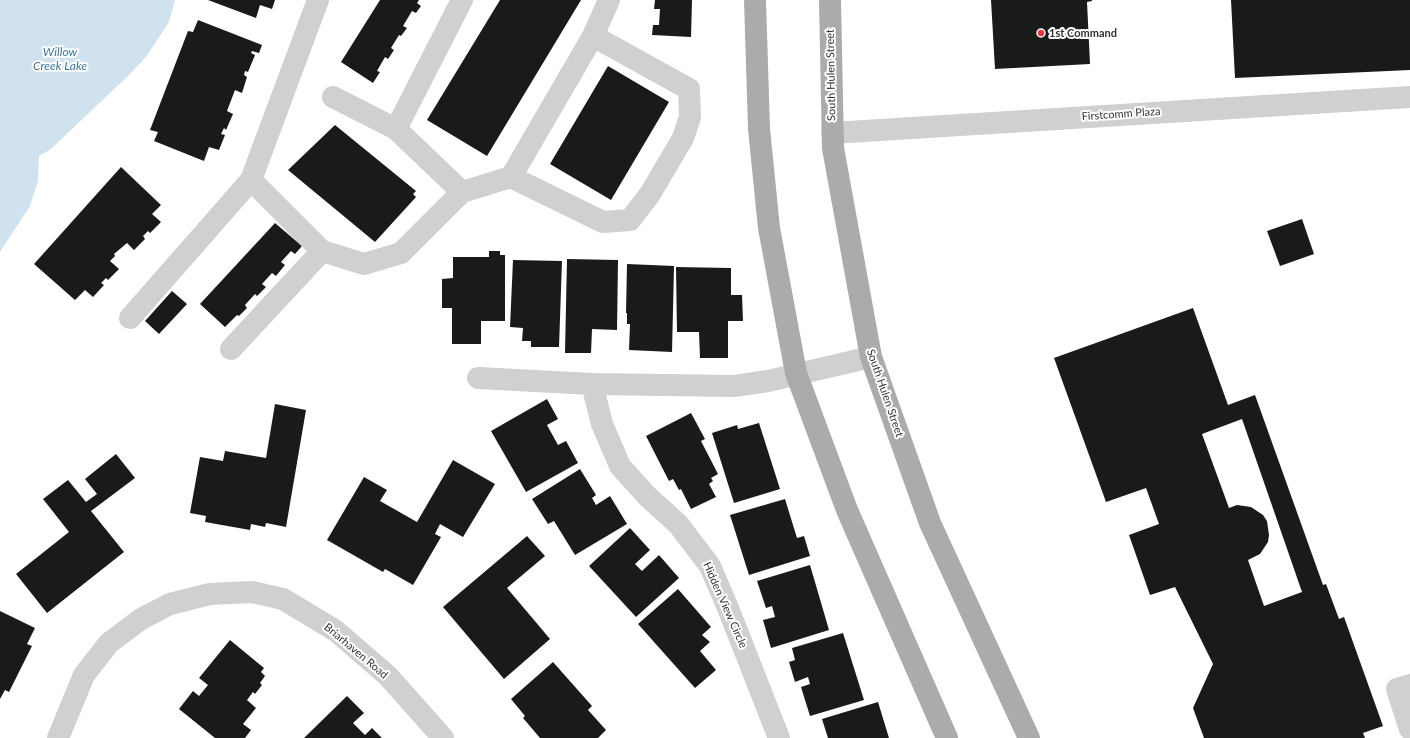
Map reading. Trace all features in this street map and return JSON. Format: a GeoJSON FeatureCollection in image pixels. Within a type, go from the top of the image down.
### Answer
{"type":"FeatureCollection","features":[{"type":"Feature","properties":{"kind":"main road"},"geometry":{"type":"LineString","coordinates":[[754,0],[759,130],[769,228],[796,373],[847,510],[947,738]]}},
{"type":"Feature","properties":{"kind":"main road","name":"South Hulen Street"},"geometry":{"type":"LineString","coordinates":[[830,0],[833,148],[871,357],[930,523],[1029,738]]}},
{"type":"Feature","properties":{"kind":"street"},"geometry":{"type":"LineString","coordinates":[[130,318],[251,180],[318,0]]}},
{"type":"Feature","properties":{"kind":"street"},"geometry":{"type":"LineString","coordinates":[[396,129],[462,0]]}},
{"type":"Feature","properties":{"kind":"street"},"geometry":{"type":"LineString","coordinates":[[251,180],[322,251],[364,264],[401,253],[462,192],[511,177],[593,36],[609,0]]}},
{"type":"Feature","properties":{"kind":"street"},"geometry":{"type":"LineString","coordinates":[[511,177],[604,222],[630,220],[650,194],[680,144],[690,117],[689,89],[593,36]]}},
{"type":"Feature","properties":{"kind":"street","name":"Firstcomm Plaza"},"geometry":{"type":"LineString","coordinates":[[832,133],[1410,96]]}},
{"type":"Feature","properties":{"kind":"street"},"geometry":{"type":"LineString","coordinates":[[333,97],[396,129],[462,192]]}},
{"type":"Feature","properties":{"kind":"street"},"geometry":{"type":"LineString","coordinates":[[231,349],[322,251]]}},
{"type":"Feature","properties":{"kind":"street"},"geometry":{"type":"LineString","coordinates":[[478,378],[592,384],[734,386],[768,381],[796,373],[871,357]]}},
{"type":"Feature","properties":{"kind":"street","name":"Hidden View Circle"},"geometry":{"type":"LineString","coordinates":[[592,384],[602,424],[620,466],[647,496],[678,524],[710,566],[731,614],[779,738]]}},
{"type":"Feature","properties":{"kind":"street","name":"Briarhaven Road"},"geometry":{"type":"LineString","coordinates":[[58,738],[84,675],[109,643],[140,619],[170,604],[203,595],[252,592],[283,599],[336,631],[388,676],[443,738]]}},
{"type":"Feature","properties":{"kind":"street"},"geometry":{"type":"LineString","coordinates":[[1404,687],[1410,729]]}},
{"type":"Feature","properties":{"kind":"water","name":"Willow Creek Lake"},"geometry":{"type":"Polygon","coordinates":[[[0,0],[175,0],[169,22],[146,57],[51,149],[39,156],[38,181],[30,206],[0,252],[0,0]]]}},
{"type":"Feature","properties":{"kind":"building"},"geometry":{"type":"Polygon","coordinates":[[[208,0],[275,0],[272,9],[260,5],[256,18],[208,0]]]}},
{"type":"Feature","properties":{"kind":"building"},"geometry":{"type":"Polygon","coordinates":[[[380,0],[419,0],[417,3],[421,6],[416,13],[412,11],[403,26],[407,28],[401,36],[399,35],[391,48],[394,50],[388,59],[385,57],[377,71],[380,72],[373,83],[341,62],[380,0]]]}},
{"type":"Feature","properties":{"kind":"building"},"geometry":{"type":"Polygon","coordinates":[[[500,0],[581,0],[487,156],[427,120],[500,0]]]}},
{"type":"Feature","properties":{"kind":"building"},"geometry":{"type":"Polygon","coordinates":[[[655,0],[692,0],[691,37],[652,35],[653,25],[659,25],[660,9],[654,9],[655,0]]]}},
{"type":"Feature","properties":{"kind":"building","name":"1st Command"},"geometry":{"type":"Polygon","coordinates":[[[991,0],[1092,0],[1087,2],[1090,64],[995,69],[991,0]]]}},
{"type":"Feature","properties":{"kind":"building"},"geometry":{"type":"Polygon","coordinates":[[[1231,0],[1410,0],[1410,70],[1235,78],[1231,0]]]}},
{"type":"Feature","properties":{"kind":"building"},"geometry":{"type":"Polygon","coordinates":[[[198,20],[262,45],[259,53],[252,51],[251,53],[255,55],[248,72],[245,71],[244,75],[247,77],[242,93],[235,90],[227,111],[233,114],[226,130],[224,128],[221,134],[225,135],[219,150],[209,147],[204,161],[154,141],[158,132],[150,130],[188,31],[193,32],[198,20]]]}},
{"type":"Feature","properties":{"kind":"building"},"geometry":{"type":"Polygon","coordinates":[[[608,66],[669,102],[611,200],[550,164],[608,66]]]}},
{"type":"Feature","properties":{"kind":"building"},"geometry":{"type":"Polygon","coordinates":[[[335,125],[416,191],[413,194],[416,197],[375,242],[288,170],[335,125]]]}},
{"type":"Feature","properties":{"kind":"building"},"geometry":{"type":"Polygon","coordinates":[[[121,167],[161,205],[152,214],[161,222],[150,233],[148,231],[143,236],[145,239],[134,250],[127,243],[114,254],[115,256],[110,261],[119,269],[108,280],[106,278],[101,283],[104,285],[93,297],[85,290],[75,300],[34,264],[121,167]]]}},
{"type":"Feature","properties":{"kind":"building"},"geometry":{"type":"Polygon","coordinates":[[[1302,219],[1314,254],[1280,266],[1267,231],[1302,219]]]}},
{"type":"Feature","properties":{"kind":"building"},"geometry":{"type":"Polygon","coordinates":[[[275,223],[302,246],[295,254],[291,251],[281,262],[285,265],[276,276],[272,273],[262,284],[266,287],[257,296],[255,294],[245,305],[247,308],[239,316],[237,315],[225,327],[200,304],[275,223]]]}},
{"type":"Feature","properties":{"kind":"building"},"geometry":{"type":"Polygon","coordinates":[[[489,251],[500,251],[500,255],[505,255],[505,321],[481,321],[481,344],[452,344],[452,308],[442,308],[442,279],[453,278],[453,257],[489,257],[489,251]]]}},
{"type":"Feature","properties":{"kind":"building"},"geometry":{"type":"Polygon","coordinates":[[[567,259],[618,260],[617,330],[592,329],[591,353],[565,353],[567,259]]]}},
{"type":"Feature","properties":{"kind":"building"},"geometry":{"type":"Polygon","coordinates":[[[513,260],[562,261],[559,347],[531,347],[531,341],[522,341],[523,328],[510,327],[513,260]]]}},
{"type":"Feature","properties":{"kind":"building"},"geometry":{"type":"Polygon","coordinates":[[[627,264],[674,266],[672,352],[629,350],[630,324],[627,324],[626,313],[627,264]]]}},
{"type":"Feature","properties":{"kind":"building"},"geometry":{"type":"Polygon","coordinates":[[[676,267],[731,268],[731,295],[742,295],[743,321],[728,321],[728,358],[700,358],[699,332],[677,332],[676,267]]]}},
{"type":"Feature","properties":{"kind":"building"},"geometry":{"type":"Polygon","coordinates":[[[172,291],[187,304],[159,334],[145,321],[172,291]]]}},
{"type":"Feature","properties":{"kind":"building"},"geometry":{"type":"Polygon","coordinates":[[[1193,308],[1228,405],[1255,395],[1323,585],[1326,584],[1339,619],[1344,617],[1383,726],[1363,733],[1365,738],[1204,738],[1193,708],[1213,664],[1175,587],[1150,595],[1129,535],[1159,524],[1146,488],[1106,502],[1054,358],[1193,308]],[[1242,419],[1202,434],[1229,508],[1237,505],[1251,507],[1263,515],[1267,521],[1269,535],[1268,542],[1260,554],[1248,560],[1264,606],[1302,592],[1242,419]]]}},
{"type":"Feature","properties":{"kind":"building"},"geometry":{"type":"Polygon","coordinates":[[[547,399],[558,419],[547,425],[558,445],[566,441],[578,463],[526,492],[491,431],[547,399]]]}},
{"type":"Feature","properties":{"kind":"building"},"geometry":{"type":"Polygon","coordinates":[[[275,404],[306,410],[286,527],[266,523],[265,527],[251,524],[250,530],[205,522],[206,516],[190,513],[200,457],[223,461],[225,451],[266,458],[275,404]]]}},
{"type":"Feature","properties":{"kind":"building"},"geometry":{"type":"Polygon","coordinates":[[[691,413],[705,439],[701,441],[718,474],[711,478],[713,481],[709,484],[716,497],[691,509],[681,489],[679,490],[673,479],[669,481],[646,436],[691,413]]]}},
{"type":"Feature","properties":{"kind":"building"},"geometry":{"type":"Polygon","coordinates":[[[759,423],[780,489],[734,503],[712,433],[737,425],[738,429],[759,423]]]}},
{"type":"Feature","properties":{"kind":"building"},"geometry":{"type":"Polygon","coordinates":[[[116,454],[135,478],[91,511],[124,552],[47,613],[16,574],[69,532],[43,499],[68,480],[86,502],[97,494],[85,479],[116,454]]]}},
{"type":"Feature","properties":{"kind":"building"},"geometry":{"type":"Polygon","coordinates":[[[453,460],[495,484],[463,537],[440,524],[435,534],[441,537],[413,585],[385,569],[383,572],[327,540],[364,477],[387,490],[380,501],[417,522],[453,460]]]}},
{"type":"Feature","properties":{"kind":"building"},"geometry":{"type":"Polygon","coordinates":[[[580,469],[596,495],[592,498],[596,505],[610,496],[627,524],[575,555],[554,521],[548,524],[532,499],[580,469]]]}},
{"type":"Feature","properties":{"kind":"building"},"geometry":{"type":"Polygon","coordinates":[[[785,499],[797,538],[804,536],[810,556],[749,575],[730,515],[785,499]]]}},
{"type":"Feature","properties":{"kind":"building"},"geometry":{"type":"Polygon","coordinates":[[[630,528],[650,550],[635,564],[642,571],[659,555],[679,578],[636,617],[589,566],[630,528]]]}},
{"type":"Feature","properties":{"kind":"building"},"geometry":{"type":"Polygon","coordinates":[[[527,536],[545,556],[507,588],[550,639],[504,679],[443,607],[527,536]]]}},
{"type":"Feature","properties":{"kind":"building"},"geometry":{"type":"Polygon","coordinates":[[[810,565],[829,630],[771,648],[763,620],[775,617],[772,606],[766,608],[757,581],[810,565]]]}},
{"type":"Feature","properties":{"kind":"building"},"geometry":{"type":"Polygon","coordinates":[[[678,589],[711,627],[702,635],[710,642],[700,651],[716,670],[695,688],[638,624],[678,589]]]}},
{"type":"Feature","properties":{"kind":"building"},"geometry":{"type":"Polygon","coordinates":[[[0,611],[35,628],[27,644],[32,646],[9,692],[5,690],[0,699],[0,611]]]}},
{"type":"Feature","properties":{"kind":"building"},"geometry":{"type":"Polygon","coordinates":[[[843,633],[864,700],[810,716],[801,687],[810,684],[808,677],[795,682],[789,662],[795,660],[792,648],[843,633]]]}},
{"type":"Feature","properties":{"kind":"building"},"geometry":{"type":"Polygon","coordinates":[[[230,640],[264,668],[261,672],[265,676],[260,683],[262,685],[255,694],[253,692],[247,700],[256,708],[243,724],[251,730],[245,738],[215,738],[179,709],[193,691],[199,696],[208,685],[199,678],[230,640]]]}},
{"type":"Feature","properties":{"kind":"building"},"geometry":{"type":"Polygon","coordinates":[[[553,662],[592,706],[588,710],[606,730],[598,738],[540,738],[523,718],[525,716],[511,699],[553,662]]]}},
{"type":"Feature","properties":{"kind":"building"},"geometry":{"type":"Polygon","coordinates":[[[347,696],[364,713],[353,723],[365,735],[372,728],[382,738],[304,738],[347,696]]]}},
{"type":"Feature","properties":{"kind":"building"},"geometry":{"type":"Polygon","coordinates":[[[878,702],[889,738],[828,738],[822,719],[878,702]]]}},
{"type":"Feature","properties":{"kind":"place","name":"1st Command"},"geometry":{"type":"Point","coordinates":[1041,33]}}]}
